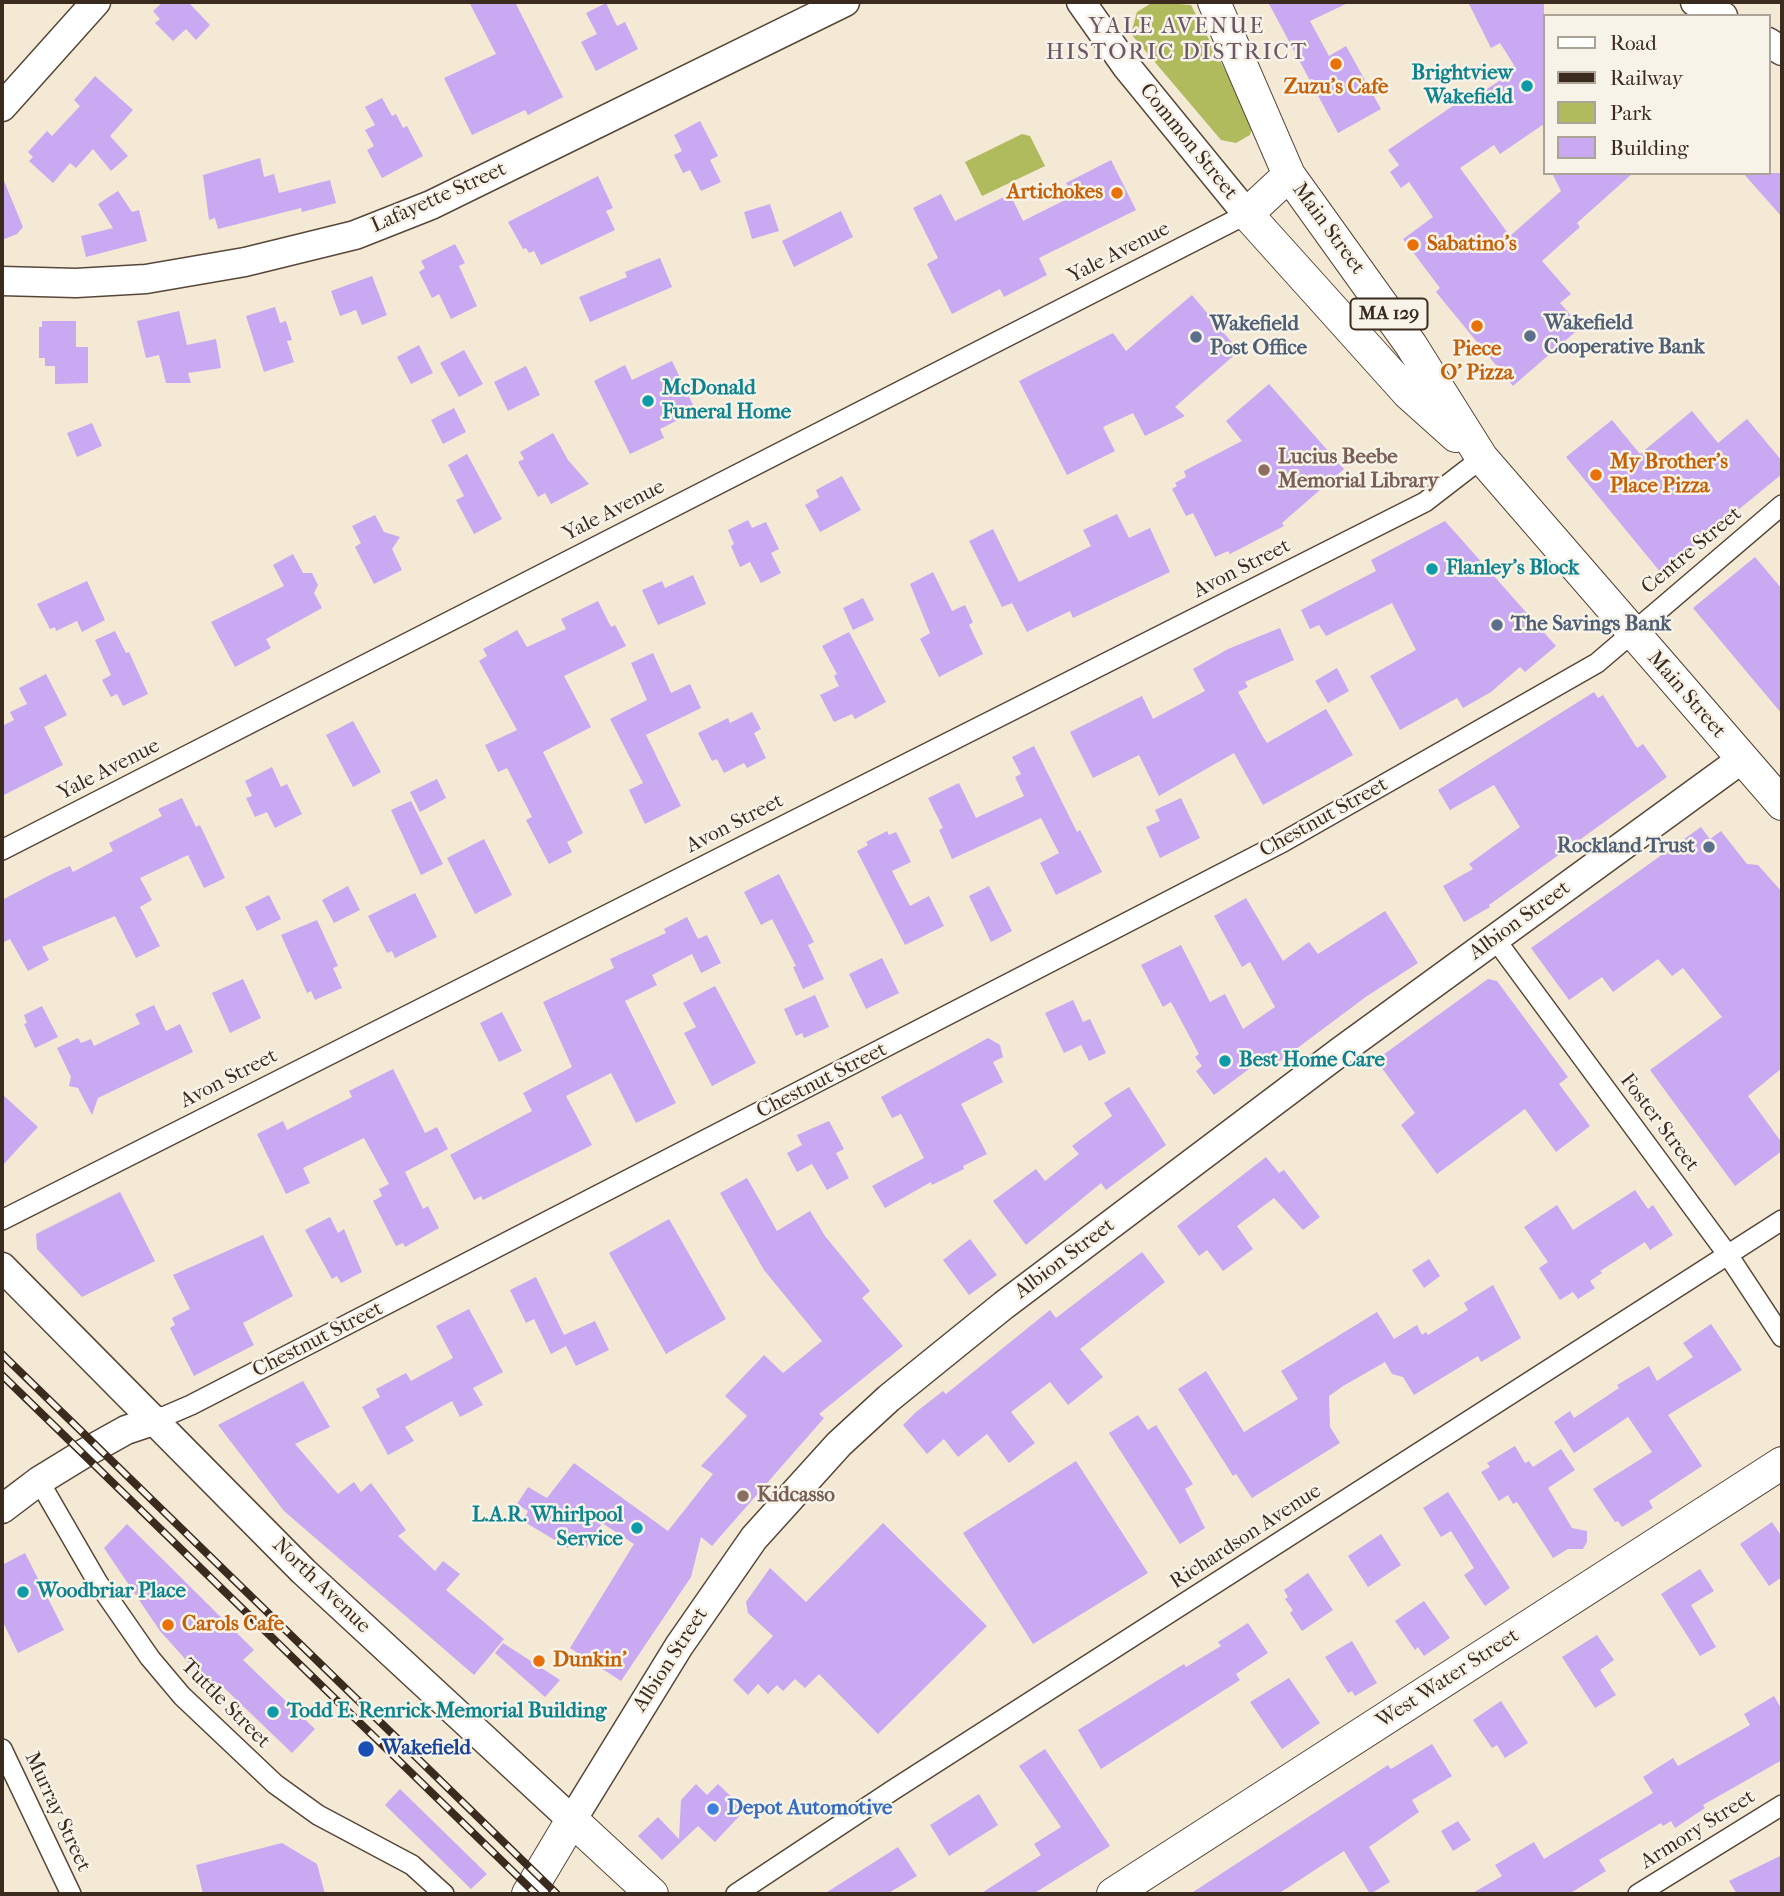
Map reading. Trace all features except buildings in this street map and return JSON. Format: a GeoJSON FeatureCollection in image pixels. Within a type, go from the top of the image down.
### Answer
{"type":"FeatureCollection","features":[{"type":"Feature","properties":{"kind":"main road","name":"Main Street"},"geometry":{"type":"LineString","coordinates":[[1214,2],[1289,175],[1410,345],[1482,458],[1630,632],[1782,804]]}},
{"type":"Feature","properties":{"kind":"main road","name":"Main Street"},"geometry":{"type":"LineString","coordinates":[[1289,175],[1247,214],[1408,393],[1482,458]]}},
{"type":"Feature","properties":{"kind":"main road","name":"West Water Street"},"geometry":{"type":"LineString","coordinates":[[1113,1894],[1782,1463]]}},
{"type":"Feature","properties":{"kind":"main road","name":"Albion Street"},"geometry":{"type":"LineString","coordinates":[[528,1894],[572,1820]]}},
{"type":"Feature","properties":{"kind":"main road","name":"North Avenue"},"geometry":{"type":"LineString","coordinates":[[572,1820],[652,1894]]}},
{"type":"Feature","properties":{"kind":"street"},"geometry":{"type":"LineString","coordinates":[[2,107],[96,2]]}},
{"type":"Feature","properties":{"kind":"street","name":"Lafayette Street"},"geometry":{"type":"LineString","coordinates":[[2,281],[76,283],[146,279],[245,262],[355,235],[415,213],[845,2]]}},
{"type":"Feature","properties":{"kind":"street","name":"Common Street"},"geometry":{"type":"LineString","coordinates":[[1084,3],[1127,67],[1247,214]]}},
{"type":"Feature","properties":{"kind":"street","name":"Yale Avenue"},"geometry":{"type":"LineString","coordinates":[[2,850],[1247,214]]}},
{"type":"Feature","properties":{"kind":"street","name":"Avon Street"},"geometry":{"type":"LineString","coordinates":[[2,1220],[1425,502],[1482,458]]}},
{"type":"Feature","properties":{"kind":"street","name":"Centre Street"},"geometry":{"type":"LineString","coordinates":[[1630,632],[1782,505]]}},
{"type":"Feature","properties":{"kind":"street","name":"Chestnut Street"},"geometry":{"type":"LineString","coordinates":[[2,1509],[39,1481],[122,1433],[191,1405],[1192,892],[1592,666],[1630,632]]}},
{"type":"Feature","properties":{"kind":"street","name":"Albion Street"},"geometry":{"type":"LineString","coordinates":[[572,1820],[679,1646],[754,1538],[839,1444],[889,1398],[962,1337],[1341,1051],[1742,759]]}},
{"type":"Feature","properties":{"kind":"street","name":"Foster Street"},"geometry":{"type":"LineString","coordinates":[[1495,939],[1728,1255],[1782,1337]]}},
{"type":"Feature","properties":{"kind":"street","name":"Richardson Avenue"},"geometry":{"type":"LineString","coordinates":[[736,1894],[892,1790],[1782,1220]]}},
{"type":"Feature","properties":{"kind":"street","name":"North Avenue"},"geometry":{"type":"LineString","coordinates":[[2,1267],[303,1571],[572,1820]]}},
{"type":"Feature","properties":{"kind":"street","name":"Tuttle Street"},"geometry":{"type":"LineString","coordinates":[[39,1481],[104,1592],[150,1658],[182,1696],[275,1784],[318,1815],[412,1865],[444,1894]]}},
{"type":"Feature","properties":{"kind":"street","name":"Murray Street"},"geometry":{"type":"LineString","coordinates":[[2,1749],[71,1894]]}},
{"type":"Feature","properties":{"kind":"street","name":"Armory Street"},"geometry":{"type":"LineString","coordinates":[[1638,1894],[1782,1805]]}},
{"type":"Feature","properties":{"kind":"green space"},"geometry":{"type":"Polygon","coordinates":[[[1153,2],[1191,5],[1253,124],[1250,135],[1236,143],[1221,140],[1131,34],[1137,12],[1153,2]]]}},
{"type":"Feature","properties":{"kind":"green space"},"geometry":{"type":"Polygon","coordinates":[[[1022,134],[1030,136],[1045,166],[982,196],[965,162],[1022,134]]]}},
{"type":"Feature","properties":{"kind":"railway"},"geometry":{"type":"LineString","coordinates":[[2,1354],[557,1894]]}},
{"type":"Feature","properties":{"kind":"railway"},"geometry":{"type":"LineString","coordinates":[[2,1375],[536,1894]]}},
{"type":"Feature","properties":{"kind":"place","name":"Zuzu's Cafe"},"geometry":{"type":"Point","coordinates":[1336,64]}},
{"type":"Feature","properties":{"kind":"place","name":"Brightview Wakefield"},"geometry":{"type":"Point","coordinates":[1527,86]}},
{"type":"Feature","properties":{"kind":"place","name":"Artichokes"},"geometry":{"type":"Point","coordinates":[1117,193]}},
{"type":"Feature","properties":{"kind":"place","name":"Sabatino's"},"geometry":{"type":"Point","coordinates":[1413,245]}},
{"type":"Feature","properties":{"kind":"place","name":"Piece O' Pizza"},"geometry":{"type":"Point","coordinates":[1477,326]}},
{"type":"Feature","properties":{"kind":"place","name":"Wakefield Cooperative Bank"},"geometry":{"type":"Point","coordinates":[1530,336]}},
{"type":"Feature","properties":{"kind":"place","name":"Wakefield Post Office"},"geometry":{"type":"Point","coordinates":[1196,337]}},
{"type":"Feature","properties":{"kind":"place","name":"McDonald Funeral Home"},"geometry":{"type":"Point","coordinates":[648,401]}},
{"type":"Feature","properties":{"kind":"place","name":"Lucius Beebe Memorial Library"},"geometry":{"type":"Point","coordinates":[1264,470]}},
{"type":"Feature","properties":{"kind":"place","name":"My Brother's Place Pizza"},"geometry":{"type":"Point","coordinates":[1596,475]}},
{"type":"Feature","properties":{"kind":"place","name":"Flanley's Block"},"geometry":{"type":"Point","coordinates":[1432,569]}},
{"type":"Feature","properties":{"kind":"place","name":"The Savings Bank"},"geometry":{"type":"Point","coordinates":[1497,625]}},
{"type":"Feature","properties":{"kind":"place","name":"Rockland Trust"},"geometry":{"type":"Point","coordinates":[1709,847]}},
{"type":"Feature","properties":{"kind":"place","name":"Best Home Care"},"geometry":{"type":"Point","coordinates":[1225,1061]}},
{"type":"Feature","properties":{"kind":"place","name":"Kidcasso"},"geometry":{"type":"Point","coordinates":[743,1496]}},
{"type":"Feature","properties":{"kind":"place","name":"L.A.R. Whirlpool Service"},"geometry":{"type":"Point","coordinates":[637,1528]}},
{"type":"Feature","properties":{"kind":"place","name":"Woodbriar Place"},"geometry":{"type":"Point","coordinates":[23,1592]}},
{"type":"Feature","properties":{"kind":"place","name":"Carols Cafe"},"geometry":{"type":"Point","coordinates":[168,1625]}},
{"type":"Feature","properties":{"kind":"place","name":"Dunkin'"},"geometry":{"type":"Point","coordinates":[539,1661]}},
{"type":"Feature","properties":{"kind":"place","name":"Todd E. Renrick Memorial Building"},"geometry":{"type":"Point","coordinates":[273,1712]}},
{"type":"Feature","properties":{"kind":"place","name":"Wakefield"},"geometry":{"type":"Point","coordinates":[366,1749]}},
{"type":"Feature","properties":{"kind":"place","name":"Depot Automotive"},"geometry":{"type":"Point","coordinates":[713,1809]}},
{"type":"Feature","properties":{"kind":"district","name":"YALE AVENUE HISTORIC DISTRICT"},"geometry":{"type":"Point","coordinates":[1177,40]}}]}
